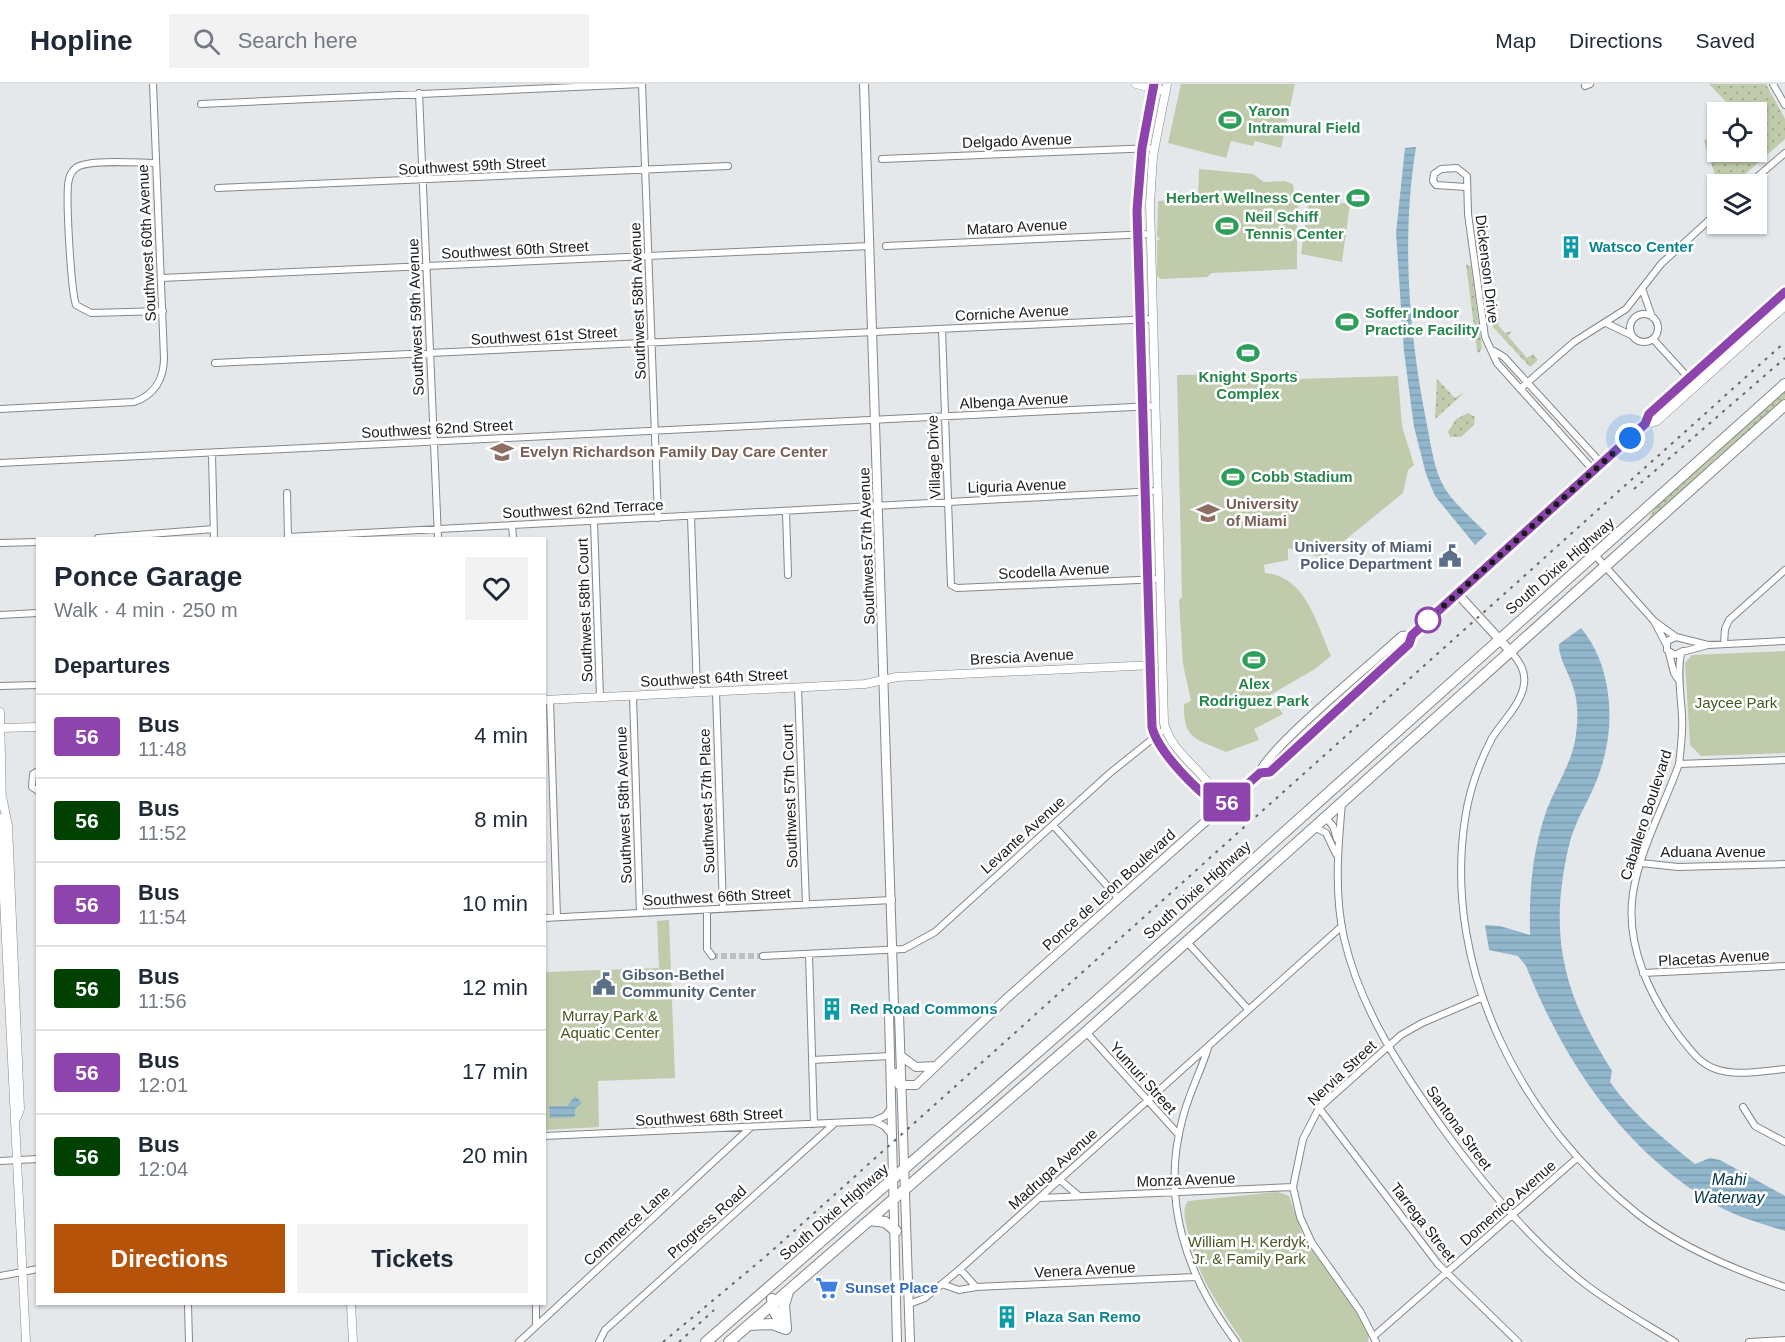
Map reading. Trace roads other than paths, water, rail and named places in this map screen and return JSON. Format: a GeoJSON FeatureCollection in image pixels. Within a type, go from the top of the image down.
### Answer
{"type":"FeatureCollection","features":[{"type":"Feature","properties":{"kind":"highway","name":"South Dixie Highway"},"geometry":{"type":"LineString","coordinates":[[706,1342],[1054,1039],[1785,384]]}},
{"type":"Feature","properties":{"kind":"highway","name":"South Dixie Highway"},"geometry":{"type":"LineString","coordinates":[[729,1342],[1086,1032],[1785,405]]}},
{"type":"Feature","properties":{"kind":"highway"},"geometry":{"type":"LineString","coordinates":[[1292,826],[1325,817],[1324,808],[1330,792]]}},
{"type":"Feature","properties":{"kind":"highway"},"geometry":{"type":"LineString","coordinates":[[1157,947],[1179,941],[1187,942],[1195,912]]}},
{"type":"Feature","properties":{"kind":"highway"},"geometry":{"type":"LineString","coordinates":[[1054,1039],[1075,1032],[1086,1032],[1087,1021],[1095,1002]]}},
{"type":"Feature","properties":{"kind":"highway"},"geometry":{"type":"LineString","coordinates":[[870,1220],[885,1222],[896,1231]]}},
{"type":"Feature","properties":{"kind":"highway"},"geometry":{"type":"LineString","coordinates":[[784,1275],[781,1286],[772,1296],[773,1305],[786,1329]]}},
{"type":"Feature","properties":{"kind":"highway"},"geometry":{"type":"LineString","coordinates":[[786,1329],[784,1305],[788,1292]]}},
{"type":"Feature","properties":{"kind":"highway"},"geometry":{"type":"LineString","coordinates":[[749,1325],[772,1324],[786,1329]]}},
{"type":"Feature","properties":{"kind":"main road","name":"Southwest 57th Avenue"},"geometry":{"type":"LineString","coordinates":[[864,84],[894,1007],[899,1014],[910,1342]]}},
{"type":"Feature","properties":{"kind":"main road","name":"Ponce de Leon Boulevard"},"geometry":{"type":"LineString","coordinates":[[902,1087],[916,1085],[1006,999],[1260,773],[1270,772],[1409,644],[1412,635],[1457,593]]}},
{"type":"Feature","properties":{"kind":"main road"},"geometry":{"type":"LineString","coordinates":[[1457,593],[1511,652]]}},
{"type":"Feature","properties":{"kind":"main road","name":"Southwest 57th Avenue"},"geometry":{"type":"LineString","coordinates":[[894,1007],[889,1014],[896,1231]]}},
{"type":"Feature","properties":{"kind":"main road"},"geometry":{"type":"LineString","coordinates":[[890,1041],[895,1050],[896,1081],[902,1087]]}},
{"type":"Feature","properties":{"kind":"main road"},"geometry":{"type":"LineString","coordinates":[[901,1056],[913,1066],[937,1066]]}},
{"type":"Feature","properties":{"kind":"main road"},"geometry":{"type":"LineString","coordinates":[[896,1231],[897,1342]]}},
{"type":"Feature","properties":{"kind":"main road"},"geometry":{"type":"LineString","coordinates":[[896,1277],[909,1304],[896,1318]]}},
{"type":"Feature","properties":{"kind":"street","name":"Southwest 60th Avenue"},"geometry":{"type":"LineString","coordinates":[[0,409],[138,401],[148,395],[158,384],[163,371],[163,311],[153,84]]}},
{"type":"Feature","properties":{"kind":"street"},"geometry":{"type":"LineString","coordinates":[[201,104],[642,84]]}},
{"type":"Feature","properties":{"kind":"street","name":"Southwest 58th Avenue"},"geometry":{"type":"LineString","coordinates":[[642,84],[658,518]]}},
{"type":"Feature","properties":{"kind":"street"},"geometry":{"type":"LineString","coordinates":[[1136,84],[1166,88],[1154,148],[1150,234],[1162,665],[1166,728],[1170,739],[1218,793],[1222,807]]}},
{"type":"Feature","properties":{"kind":"street"},"geometry":{"type":"LineString","coordinates":[[1773,84],[1785,105]]}},
{"type":"Feature","properties":{"kind":"street"},"geometry":{"type":"LineString","coordinates":[[1154,86],[1142,148],[1137,234],[1154,735],[1162,749],[1210,800],[1222,807]]}},
{"type":"Feature","properties":{"kind":"street","name":"Southwest 59th Avenue"},"geometry":{"type":"LineString","coordinates":[[419,93],[438,537]]}},
{"type":"Feature","properties":{"kind":"street","name":"Delgado Avenue"},"geometry":{"type":"LineString","coordinates":[[882,159],[1154,148]]}},
{"type":"Feature","properties":{"kind":"street"},"geometry":{"type":"LineString","coordinates":[[1761,174],[1785,153]]}},
{"type":"Feature","properties":{"kind":"street"},"geometry":{"type":"LineString","coordinates":[[156,163],[89,164],[74,169],[69,178],[68,189],[72,286],[77,307],[96,314],[163,311]]}},
{"type":"Feature","properties":{"kind":"street","name":"Southwest 59th Street"},"geometry":{"type":"LineString","coordinates":[[218,188],[728,166]]}},
{"type":"Feature","properties":{"kind":"street"},"geometry":{"type":"LineString","coordinates":[[1441,169],[1462,169],[1467,176],[1467,187],[1436,185],[1433,181],[1434,174],[1441,169]]}},
{"type":"Feature","properties":{"kind":"street","name":"Dickenson Drive"},"geometry":{"type":"LineString","coordinates":[[1467,187],[1482,325],[1497,363],[1594,471]]}},
{"type":"Feature","properties":{"kind":"street"},"geometry":{"type":"LineString","coordinates":[[1520,389],[1574,342],[1626,309],[1669,255],[1707,222]]}},
{"type":"Feature","properties":{"kind":"street","name":"Mataro Avenue"},"geometry":{"type":"LineString","coordinates":[[886,246],[1150,234]]}},
{"type":"Feature","properties":{"kind":"street","name":"Southwest 60th Street"},"geometry":{"type":"LineString","coordinates":[[161,278],[870,246]]}},
{"type":"Feature","properties":{"kind":"street"},"geometry":{"type":"LineString","coordinates":[[1642,291],[1658,327],[1653,339]]}},
{"type":"Feature","properties":{"kind":"street"},"geometry":{"type":"LineString","coordinates":[[1457,593],[1602,464],[1645,424],[1649,414],[1785,292]]}},
{"type":"Feature","properties":{"kind":"street"},"geometry":{"type":"LineString","coordinates":[[1645,424],[1657,421],[1785,306]]}},
{"type":"Feature","properties":{"kind":"street"},"geometry":{"type":"LineString","coordinates":[[1631,335],[1630,326],[1634,318],[1643,314],[1652,317]]}},
{"type":"Feature","properties":{"kind":"street","name":"Corniche Avenue"},"geometry":{"type":"LineString","coordinates":[[873,332],[1152,319]]}},
{"type":"Feature","properties":{"kind":"street"},"geometry":{"type":"LineString","coordinates":[[1606,323],[1643,342],[1653,339]]}},
{"type":"Feature","properties":{"kind":"street","name":"Village Drive"},"geometry":{"type":"LineString","coordinates":[[942,329],[951,585]]}},
{"type":"Feature","properties":{"kind":"street","name":"Southwest 61st Street"},"geometry":{"type":"LineString","coordinates":[[215,363],[873,332]]}},
{"type":"Feature","properties":{"kind":"street"},"geometry":{"type":"LineString","coordinates":[[1653,339],[1696,386]]}},
{"type":"Feature","properties":{"kind":"street","name":"Dickenson Drive"},"geometry":{"type":"LineString","coordinates":[[1493,351],[1504,357],[1602,464]]}},
{"type":"Feature","properties":{"kind":"street","name":"Albenga Avenue"},"geometry":{"type":"LineString","coordinates":[[876,420],[1154,406]]}},
{"type":"Feature","properties":{"kind":"street","name":"Southwest 62nd Street"},"geometry":{"type":"LineString","coordinates":[[0,463],[876,420]]}},
{"type":"Feature","properties":{"kind":"street"},"geometry":{"type":"LineString","coordinates":[[212,454],[214,537]]}},
{"type":"Feature","properties":{"kind":"street","name":"Liguria Avenue"},"geometry":{"type":"LineString","coordinates":[[878,506],[1157,491]]}},
{"type":"Feature","properties":{"kind":"street"},"geometry":{"type":"LineString","coordinates":[[287,493],[288,537]]}},
{"type":"Feature","properties":{"kind":"street","name":"Southwest 62nd Terrace"},"geometry":{"type":"LineString","coordinates":[[305,537],[878,506]]}},
{"type":"Feature","properties":{"kind":"street"},"geometry":{"type":"LineString","coordinates":[[786,511],[788,575]]}},
{"type":"Feature","properties":{"kind":"street"},"geometry":{"type":"LineString","coordinates":[[691,516],[697,692]]}},
{"type":"Feature","properties":{"kind":"street","name":"Southwest 58th Court"},"geometry":{"type":"LineString","coordinates":[[594,521],[600,697]]}},
{"type":"Feature","properties":{"kind":"street"},"geometry":{"type":"LineString","coordinates":[[512,525],[513,537]]}},
{"type":"Feature","properties":{"kind":"street"},"geometry":{"type":"LineString","coordinates":[[111,537],[214,529]]}},
{"type":"Feature","properties":{"kind":"street"},"geometry":{"type":"LineString","coordinates":[[0,543],[36,542]]}},
{"type":"Feature","properties":{"kind":"street"},"geometry":{"type":"LineString","coordinates":[[1595,555],[1654,621],[1669,653],[1681,653],[1708,645],[1785,641]]}},
{"type":"Feature","properties":{"kind":"street"},"geometry":{"type":"LineString","coordinates":[[1724,644],[1725,629],[1729,620],[1785,570]]}},
{"type":"Feature","properties":{"kind":"street","name":"Scodella Avenue"},"geometry":{"type":"LineString","coordinates":[[951,585],[957,588],[1160,579]]}},
{"type":"Feature","properties":{"kind":"street"},"geometry":{"type":"LineString","coordinates":[[0,615],[36,613]]}},
{"type":"Feature","properties":{"kind":"street"},"geometry":{"type":"LineString","coordinates":[[1654,621],[1679,638],[1684,645],[1681,653]]}},
{"type":"Feature","properties":{"kind":"street"},"geometry":{"type":"LineString","coordinates":[[1666,644],[1670,639],[1679,638],[1708,645]]}},
{"type":"Feature","properties":{"kind":"street"},"geometry":{"type":"LineString","coordinates":[[1511,652],[1524,673],[1523,690],[1500,725],[1480,764],[1469,798],[1462,838],[1463,908],[1483,997],[1521,1079],[1541,1112],[1576,1159],[1657,1228],[1721,1262],[1785,1287]]}},
{"type":"Feature","properties":{"kind":"street","name":"Caballero Boulevard"},"geometry":{"type":"LineString","coordinates":[[1669,653],[1674,673],[1678,679]]}},
{"type":"Feature","properties":{"kind":"street","name":"Caballero Boulevard"},"geometry":{"type":"LineString","coordinates":[[1681,653],[1678,679],[1682,719],[1679,764],[1641,863],[1634,890],[1632,912],[1635,946],[1643,973],[1661,1010],[1692,1053],[1705,1064],[1721,1071],[1785,1070]]}},
{"type":"Feature","properties":{"kind":"street","name":"Brescia Avenue"},"geometry":{"type":"LineString","coordinates":[[884,679],[1162,665]]}},
{"type":"Feature","properties":{"kind":"street","name":"Southwest 64th Street"},"geometry":{"type":"LineString","coordinates":[[547,700],[865,684],[884,679]]}},
{"type":"Feature","properties":{"kind":"street"},"geometry":{"type":"LineString","coordinates":[[0,686],[36,685]]}},
{"type":"Feature","properties":{"kind":"street","name":"Southwest 57th Court"},"geometry":{"type":"LineString","coordinates":[[798,687],[806,904]]}},
{"type":"Feature","properties":{"kind":"street","name":"Southwest 57th Place"},"geometry":{"type":"LineString","coordinates":[[716,691],[723,909]]}},
{"type":"Feature","properties":{"kind":"street","name":"Southwest 58th Avenue"},"geometry":{"type":"LineString","coordinates":[[633,696],[640,913]]}},
{"type":"Feature","properties":{"kind":"street"},"geometry":{"type":"LineString","coordinates":[[547,700],[557,917]]}},
{"type":"Feature","properties":{"kind":"street"},"geometry":{"type":"LineString","coordinates":[[0,712],[3,801],[8,834],[20,1109],[17,1118]]}},
{"type":"Feature","properties":{"kind":"street"},"geometry":{"type":"LineString","coordinates":[[0,728],[36,727]]}},
{"type":"Feature","properties":{"kind":"street","name":"Levante Avenue"},"geometry":{"type":"LineString","coordinates":[[763,956],[909,948],[935,932],[1154,735],[1166,728]]}},
{"type":"Feature","properties":{"kind":"street"},"geometry":{"type":"LineString","coordinates":[[1679,764],[1785,760]]}},
{"type":"Feature","properties":{"kind":"street"},"geometry":{"type":"LineString","coordinates":[[36,772],[30,780],[32,787],[36,790]]}},
{"type":"Feature","properties":{"kind":"street"},"geometry":{"type":"LineString","coordinates":[[3,801],[0,817],[11,1070],[14,1110],[17,1118],[26,1342]]}},
{"type":"Feature","properties":{"kind":"street","name":"Santona Street"},"geometry":{"type":"LineString","coordinates":[[1342,803],[1337,854],[1342,926],[1364,997],[1388,1046],[1447,1134],[1512,1216],[1588,1287],[1675,1342]]}},
{"type":"Feature","properties":{"kind":"street"},"geometry":{"type":"LineString","coordinates":[[1325,817],[1333,826],[1338,843]]}},
{"type":"Feature","properties":{"kind":"street"},"geometry":{"type":"LineString","coordinates":[[1053,825],[1119,898]]}},
{"type":"Feature","properties":{"kind":"street"},"geometry":{"type":"LineString","coordinates":[[1314,827],[1326,833],[1337,854]]}},
{"type":"Feature","properties":{"kind":"street","name":"Aduana Avenue"},"geometry":{"type":"LineString","coordinates":[[1641,863],[1678,867],[1785,864]]}},
{"type":"Feature","properties":{"kind":"street","name":"Southwest 66th Street"},"geometry":{"type":"LineString","coordinates":[[546,918],[892,900]]}},
{"type":"Feature","properties":{"kind":"street"},"geometry":{"type":"LineString","coordinates":[[707,909],[707,949],[712,956]]}},
{"type":"Feature","properties":{"kind":"street","name":"Madruga Avenue"},"geometry":{"type":"LineString","coordinates":[[909,1304],[919,1302],[960,1269],[1209,1045],[1247,1008],[1342,926]]}},
{"type":"Feature","properties":{"kind":"street"},"geometry":{"type":"LineString","coordinates":[[1187,942],[1247,1008]]}},
{"type":"Feature","properties":{"kind":"street"},"geometry":{"type":"LineString","coordinates":[[808,954],[814,1124]]}},
{"type":"Feature","properties":{"kind":"street","name":"Placetas Avenue"},"geometry":{"type":"LineString","coordinates":[[1643,973],[1785,966]]}},
{"type":"Feature","properties":{"kind":"street","name":"Nervia Street"},"geometry":{"type":"LineString","coordinates":[[1375,1339],[1360,1311],[1307,1233],[1293,1187],[1303,1139],[1319,1108],[1388,1046],[1413,1027],[1483,997]]}},
{"type":"Feature","properties":{"kind":"street","name":"Yumuri Street"},"geometry":{"type":"LineString","coordinates":[[1086,1032],[1179,1135],[1175,1192],[1180,1233],[1195,1277],[1215,1313],[1236,1342]]}},
{"type":"Feature","properties":{"kind":"street","name":"Madruga Avenue"},"geometry":{"type":"LineString","coordinates":[[1179,1135],[1192,1087],[1209,1045]]}},
{"type":"Feature","properties":{"kind":"street"},"geometry":{"type":"LineString","coordinates":[[812,1060],[890,1056]]}},
{"type":"Feature","properties":{"kind":"street"},"geometry":{"type":"LineString","coordinates":[[874,1121],[885,1116],[892,1106]]}},
{"type":"Feature","properties":{"kind":"street"},"geometry":{"type":"LineString","coordinates":[[1743,1107],[1755,1126],[1785,1142]]}},
{"type":"Feature","properties":{"kind":"street","name":"Tarrega Street"},"geometry":{"type":"LineString","coordinates":[[1319,1108],[1446,1272],[1518,1342]]}},
{"type":"Feature","properties":{"kind":"street"},"geometry":{"type":"LineString","coordinates":[[874,1121],[884,1126],[893,1136]]}},
{"type":"Feature","properties":{"kind":"street","name":"Southwest 68th Street"},"geometry":{"type":"LineString","coordinates":[[546,1136],[874,1121]]}},
{"type":"Feature","properties":{"kind":"street","name":"Progress Road"},"geometry":{"type":"LineString","coordinates":[[599,1342],[605,1330],[836,1123]]}},
{"type":"Feature","properties":{"kind":"street","name":"Commerce Lane"},"geometry":{"type":"LineString","coordinates":[[519,1342],[752,1127]]}},
{"type":"Feature","properties":{"kind":"street"},"geometry":{"type":"LineString","coordinates":[[0,1161],[36,1159]]}},
{"type":"Feature","properties":{"kind":"street","name":"Domenico Avenue"},"geometry":{"type":"LineString","coordinates":[[1375,1339],[1446,1272],[1576,1159]]}},
{"type":"Feature","properties":{"kind":"street"},"geometry":{"type":"LineString","coordinates":[[1060,1180],[1080,1196]]}},
{"type":"Feature","properties":{"kind":"street","name":"Monza Avenue"},"geometry":{"type":"LineString","coordinates":[[1040,1198],[1293,1187]]}},
{"type":"Feature","properties":{"kind":"street"},"geometry":{"type":"LineString","coordinates":[[0,1276],[36,1269]]}},
{"type":"Feature","properties":{"kind":"street"},"geometry":{"type":"LineString","coordinates":[[960,1269],[976,1287]]}},
{"type":"Feature","properties":{"kind":"street","name":"Venera Avenue"},"geometry":{"type":"LineString","coordinates":[[942,1284],[959,1290],[976,1287],[1195,1277]]}},
{"type":"Feature","properties":{"kind":"street"},"geometry":{"type":"LineString","coordinates":[[908,1284],[919,1289],[936,1288]]}},
{"type":"Feature","properties":{"kind":"street"},"geometry":{"type":"LineString","coordinates":[[188,1305],[189,1342]]}},
{"type":"Feature","properties":{"kind":"street"},"geometry":{"type":"LineString","coordinates":[[351,1305],[353,1342]]}},
{"type":"Feature","properties":{"kind":"street"},"geometry":{"type":"LineString","coordinates":[[536,1305],[536,1324]]}},
{"type":"Feature","properties":{"kind":"street"},"geometry":{"type":"LineString","coordinates":[[1749,1342],[1785,1340]]}},
{"type":"Feature","properties":{"kind":"water"},"geometry":{"type":"Polygon","coordinates":[[[1416,147],[1411,182],[1408,252],[1412,322],[1421,391],[1435,465],[1444,487],[1453,500],[1487,534],[1475,545],[1435,496],[1426,474],[1414,427],[1404,352],[1396,233],[1405,148],[1416,147]]]}},
{"type":"Feature","properties":{"kind":"water","name":"Mahi Waterway"},"geometry":{"type":"Polygon","coordinates":[[[1581,628],[1592,643],[1600,660],[1605,678],[1609,716],[1605,753],[1597,780],[1571,838],[1563,878],[1561,942],[1570,986],[1588,1029],[1612,1071],[1610,1082],[1619,1094],[1649,1126],[1695,1164],[1710,1158],[1720,1160],[1785,1196],[1785,1231],[1741,1217],[1716,1205],[1653,1159],[1601,1102],[1579,1070],[1559,1037],[1526,966],[1518,956],[1489,950],[1485,925],[1500,926],[1530,935],[1531,887],[1538,840],[1547,809],[1570,759],[1577,727],[1575,693],[1562,660],[1559,644],[1581,628]]]}},
{"type":"Feature","properties":{"kind":"water"},"geometry":{"type":"Polygon","coordinates":[[[575,1096],[582,1103],[575,1109],[575,1117],[550,1118],[549,1106],[567,1106],[575,1096]]]}},
{"type":"Feature","properties":{"kind":"tunnel"},"geometry":{"type":"LineString","coordinates":[[712,956],[763,956]]}},
{"type":"Feature","properties":{"kind":"railway"},"geometry":{"type":"LineString","coordinates":[[663,1342],[765,1257],[1785,342]]}},
{"type":"Feature","properties":{"kind":"railway"},"geometry":{"type":"LineString","coordinates":[[1634,489],[1785,358]]}},
{"type":"Feature","properties":{"kind":"railway"},"geometry":{"type":"LineString","coordinates":[[679,1342],[714,1310]]}},
{"type":"Feature","properties":{"kind":"place","name":"Yaron Intramural Field"},"geometry":{"type":"Point","coordinates":[1230,120]}},
{"type":"Feature","properties":{"kind":"place","name":"Herbert Wellness Center"},"geometry":{"type":"Point","coordinates":[1358,198]}},
{"type":"Feature","properties":{"kind":"place","name":"Neil Schiff Tennis Center"},"geometry":{"type":"Point","coordinates":[1227,226]}},
{"type":"Feature","properties":{"kind":"place","name":"Watsco Center"},"geometry":{"type":"Point","coordinates":[1571,247]}},
{"type":"Feature","properties":{"kind":"place","name":"Soffer Indoor Practice Facility"},"geometry":{"type":"Point","coordinates":[1347,322]}},
{"type":"Feature","properties":{"kind":"place","name":"Knight Sports Complex"},"geometry":{"type":"Point","coordinates":[1248,353]}},
{"type":"Feature","properties":{"kind":"place","name":"Evelyn Richardson Family Day Care Center"},"geometry":{"type":"Point","coordinates":[502,452]}},
{"type":"Feature","properties":{"kind":"place","name":"Cobb Stadium"},"geometry":{"type":"Point","coordinates":[1233,477]}},
{"type":"Feature","properties":{"kind":"place","name":"University of Miami"},"geometry":{"type":"Point","coordinates":[1208,513]}},
{"type":"Feature","properties":{"kind":"place","name":"University of Miami Police Department"},"geometry":{"type":"Point","coordinates":[1450,556]}},
{"type":"Feature","properties":{"kind":"place","name":"Alex Rodriguez Park"},"geometry":{"type":"Point","coordinates":[1254,660]}},
{"type":"Feature","properties":{"kind":"place","name":"Gibson-Bethel Community Center"},"geometry":{"type":"Point","coordinates":[604,984]}},
{"type":"Feature","properties":{"kind":"place","name":"Red Road Commons"},"geometry":{"type":"Point","coordinates":[832,1009]}},
{"type":"Feature","properties":{"kind":"place","name":"Sunset Place"},"geometry":{"type":"Point","coordinates":[827,1288]}},
{"type":"Feature","properties":{"kind":"place","name":"Plaza San Remo"},"geometry":{"type":"Point","coordinates":[1007,1317]}},
{"type":"Feature","properties":{"kind":"park label","name":"Jaycee Park"},"geometry":{"type":"Point","coordinates":[1736,703]}},
{"type":"Feature","properties":{"kind":"park label","name":"Murray Park & Aquatic Center"},"geometry":{"type":"Point","coordinates":[610,1024]}},
{"type":"Feature","properties":{"kind":"park label","name":"William H. Kerdyk, Jr. & Family Park"},"geometry":{"type":"Point","coordinates":[1249,1250]}}]}
